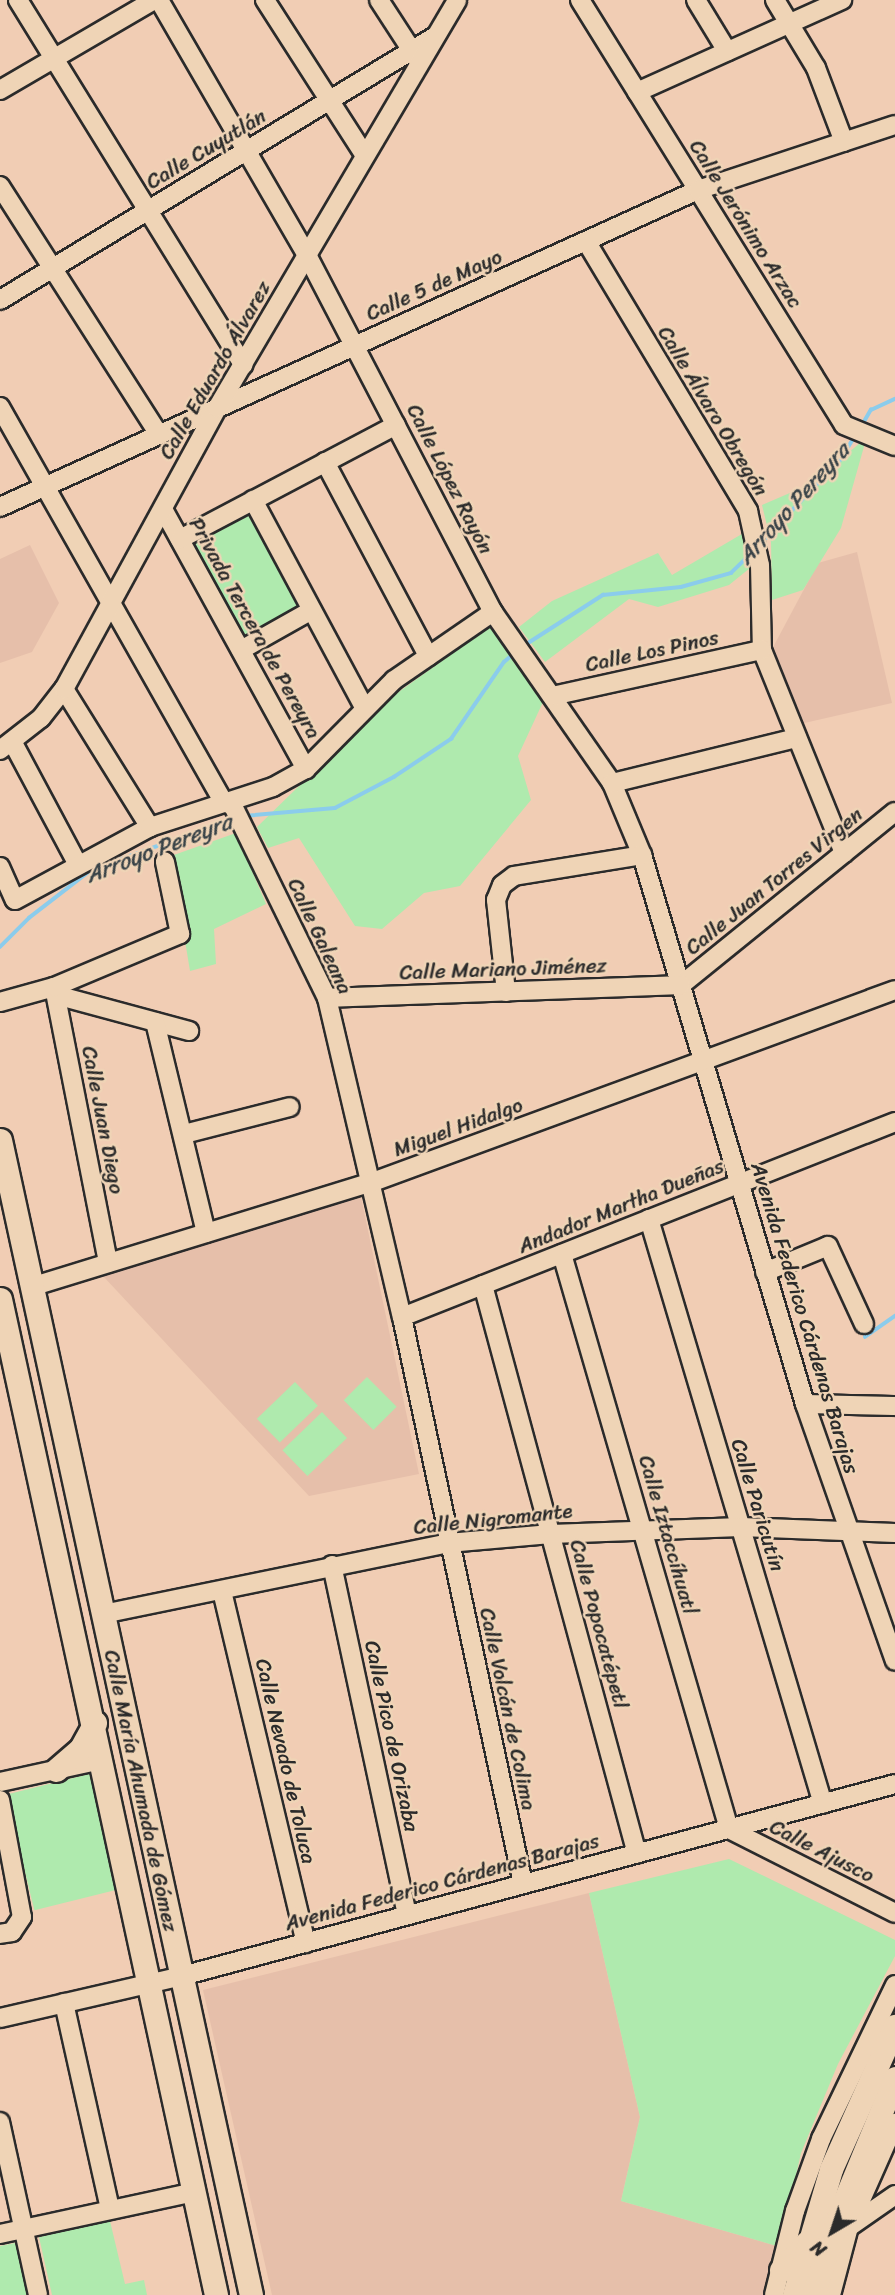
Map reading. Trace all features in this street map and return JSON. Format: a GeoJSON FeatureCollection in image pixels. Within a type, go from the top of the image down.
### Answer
{"type":"FeatureCollection","features":[{"type":"Feature","properties":{"kind":"main road","name":"Calle María Ahumada de Gómez"},"geometry":{"type":"LineString","coordinates":[[0,1140],[251,2295]]}},
{"type":"Feature","properties":{"kind":"main road"},"geometry":{"type":"LineString","coordinates":[[0,1297],[31,1287]]}},
{"type":"Feature","properties":{"kind":"main road","name":"Calle María Ahumada de Gómez"},"geometry":{"type":"LineString","coordinates":[[0,1297],[95,1723],[216,2295]]}},
{"type":"Feature","properties":{"kind":"main road"},"geometry":{"type":"LineString","coordinates":[[65,1598],[95,1587]]}},
{"type":"Feature","properties":{"kind":"main road"},"geometry":{"type":"LineString","coordinates":[[56,1770],[81,1748],[95,1723]]}},
{"type":"Feature","properties":{"kind":"main road"},"geometry":{"type":"LineString","coordinates":[[794,2295],[830,2235],[846,2131],[895,2026]]}},
{"type":"Feature","properties":{"kind":"main road"},"geometry":{"type":"LineString","coordinates":[[813,2295],[830,2235],[895,2078]]}},
{"type":"Feature","properties":{"kind":"main road"},"geometry":{"type":"LineString","coordinates":[[781,2270],[830,2235]]}},
{"type":"Feature","properties":{"kind":"street"},"geometry":{"type":"LineString","coordinates":[[18,0],[243,365]]}},
{"type":"Feature","properties":{"kind":"street"},"geometry":{"type":"LineString","coordinates":[[0,90],[156,0]]}},
{"type":"Feature","properties":{"kind":"street","name":"Calle López Rayón"},"geometry":{"type":"LineString","coordinates":[[156,0],[248,149],[307,254],[493,612],[612,783],[642,855],[681,985]]}},
{"type":"Feature","properties":{"kind":"street"},"geometry":{"type":"LineString","coordinates":[[265,0],[365,156]]}},
{"type":"Feature","properties":{"kind":"street"},"geometry":{"type":"LineString","coordinates":[[379,0],[416,57]]}},
{"type":"Feature","properties":{"kind":"street","name":"Calle Cuyutlán"},"geometry":{"type":"LineString","coordinates":[[0,300],[329,100],[416,57],[435,36],[457,0]]}},
{"type":"Feature","properties":{"kind":"street"},"geometry":{"type":"LineString","coordinates":[[696,0],[727,51]]}},
{"type":"Feature","properties":{"kind":"street"},"geometry":{"type":"LineString","coordinates":[[775,0],[816,68],[844,142]]}},
{"type":"Feature","properties":{"kind":"street"},"geometry":{"type":"LineString","coordinates":[[637,92],[842,0]]}},
{"type":"Feature","properties":{"kind":"street","name":"Calle Jerónimo Arzac"},"geometry":{"type":"LineString","coordinates":[[584,1],[637,92],[844,425],[895,446]]}},
{"type":"Feature","properties":{"kind":"street","name":"Calle Eduardo Álvarez"},"geometry":{"type":"LineString","coordinates":[[7,747],[64,689],[217,408],[365,156],[416,57]]}},
{"type":"Feature","properties":{"kind":"street","name":"Calle 5 de Mayo"},"geometry":{"type":"LineString","coordinates":[[0,507],[698,190],[895,125]]}},
{"type":"Feature","properties":{"kind":"street"},"geometry":{"type":"LineString","coordinates":[[0,186],[159,435]]}},
{"type":"Feature","properties":{"kind":"street","name":"Calle Álvaro Obregón"},"geometry":{"type":"LineString","coordinates":[[586,241],[748,511],[755,532],[760,565],[762,650],[844,853]]}},
{"type":"Feature","properties":{"kind":"street","name":"Calle Galeana"},"geometry":{"type":"LineString","coordinates":[[0,407],[248,836],[327,998],[402,1317],[448,1543]]}},
{"type":"Feature","properties":{"kind":"street"},"geometry":{"type":"LineString","coordinates":[[180,539],[396,425]]}},
{"type":"Feature","properties":{"kind":"street"},"geometry":{"type":"LineString","coordinates":[[325,462],[428,656]]}},
{"type":"Feature","properties":{"kind":"street"},"geometry":{"type":"LineString","coordinates":[[253,500],[365,707]]}},
{"type":"Feature","properties":{"kind":"street","name":"Privada Tercera de Pereyra"},"geometry":{"type":"LineString","coordinates":[[163,509],[306,769]]}},
{"type":"Feature","properties":{"kind":"street"},"geometry":{"type":"LineString","coordinates":[[241,650],[312,610]]}},
{"type":"Feature","properties":{"kind":"street"},"geometry":{"type":"LineString","coordinates":[[0,867],[15,900],[77,863],[150,827],[228,804],[273,787],[306,769],[365,707],[428,656],[493,612]]}},
{"type":"Feature","properties":{"kind":"street","name":"Calle Los Pinos"},"geometry":{"type":"LineString","coordinates":[[552,696],[762,650]]}},
{"type":"Feature","properties":{"kind":"street"},"geometry":{"type":"LineString","coordinates":[[64,689],[150,827]]}},
{"type":"Feature","properties":{"kind":"street"},"geometry":{"type":"LineString","coordinates":[[612,783],[796,738]]}},
{"type":"Feature","properties":{"kind":"street"},"geometry":{"type":"LineString","coordinates":[[7,747],[77,863]]}},
{"type":"Feature","properties":{"kind":"street","name":"Calle Juan Torres Virgen"},"geometry":{"type":"LineString","coordinates":[[681,985],[895,812]]}},
{"type":"Feature","properties":{"kind":"street"},"geometry":{"type":"LineString","coordinates":[[506,992],[496,900],[502,885],[514,876],[642,855]]}},
{"type":"Feature","properties":{"kind":"street"},"geometry":{"type":"LineString","coordinates":[[0,1002],[55,991],[180,934],[165,862]]}},
{"type":"Feature","properties":{"kind":"street","name":"Calle Mariano Jiménez"},"geometry":{"type":"LineString","coordinates":[[327,998],[681,985]]}},
{"type":"Feature","properties":{"kind":"street","name":"Avenida Federico Cárdenas Barajas"},"geometry":{"type":"LineString","coordinates":[[681,985],[805,1404],[895,1661]]}},
{"type":"Feature","properties":{"kind":"street","name":"Miguel Hidalgo"},"geometry":{"type":"LineString","coordinates":[[31,1287],[370,1183],[895,990]]}},
{"type":"Feature","properties":{"kind":"street"},"geometry":{"type":"LineString","coordinates":[[55,991],[188,1031]]}},
{"type":"Feature","properties":{"kind":"street","name":"Calle Juan Diego"},"geometry":{"type":"LineString","coordinates":[[55,991],[108,1263]]}},
{"type":"Feature","properties":{"kind":"street"},"geometry":{"type":"LineString","coordinates":[[155,1022],[206,1233]]}},
{"type":"Feature","properties":{"kind":"street"},"geometry":{"type":"LineString","coordinates":[[184,1134],[290,1107]]}},
{"type":"Feature","properties":{"kind":"street","name":"Andador Martha Dueñas"},"geometry":{"type":"LineString","coordinates":[[402,1317],[895,1122]]}},
{"type":"Feature","properties":{"kind":"street","name":"Calle Paricutín"},"geometry":{"type":"LineString","coordinates":[[649,1219],[823,1804]]}},
{"type":"Feature","properties":{"kind":"street"},"geometry":{"type":"LineString","coordinates":[[765,1272],[828,1246],[864,1324]]}},
{"type":"Feature","properties":{"kind":"street","name":"Calle Iztaccíhuatl"},"geometry":{"type":"LineString","coordinates":[[562,1254],[729,1829]]}},
{"type":"Feature","properties":{"kind":"street","name":"Calle Popocatépetl"},"geometry":{"type":"LineString","coordinates":[[483,1285],[638,1854]]}},
{"type":"Feature","properties":{"kind":"street"},"geometry":{"type":"LineString","coordinates":[[805,1404],[895,1406]]}},
{"type":"Feature","properties":{"kind":"street","name":"Calle Nigromante"},"geometry":{"type":"LineString","coordinates":[[103,1615],[332,1565],[448,1543],[551,1534],[741,1527],[895,1533]]}},
{"type":"Feature","properties":{"kind":"street","name":"Calle Volcán de Colima"},"geometry":{"type":"LineString","coordinates":[[448,1543],[523,1884]]}},
{"type":"Feature","properties":{"kind":"street","name":"Calle Pico de Orizaba"},"geometry":{"type":"LineString","coordinates":[[332,1565],[407,1916]]}},
{"type":"Feature","properties":{"kind":"street","name":"Calle Nevado de Toluca"},"geometry":{"type":"LineString","coordinates":[[222,1591],[306,1943]]}},
{"type":"Feature","properties":{"kind":"street"},"geometry":{"type":"LineString","coordinates":[[0,1782],[101,1760]]}},
{"type":"Feature","properties":{"kind":"street","name":"Avenida Federico Cárdenas Barajas"},"geometry":{"type":"LineString","coordinates":[[0,2018],[182,1976],[895,1784]]}},
{"type":"Feature","properties":{"kind":"street"},"geometry":{"type":"LineString","coordinates":[[0,1800],[6,1862],[22,1917],[20,1926],[0,1934]]}},
{"type":"Feature","properties":{"kind":"street","name":"Calle Ajusco"},"geometry":{"type":"LineString","coordinates":[[729,1829],[895,1913]]}},
{"type":"Feature","properties":{"kind":"street"},"geometry":{"type":"LineString","coordinates":[[774,2295],[795,2211],[821,2138],[895,1986]]}},
{"type":"Feature","properties":{"kind":"street"},"geometry":{"type":"LineString","coordinates":[[64,2003],[110,2210]]}},
{"type":"Feature","properties":{"kind":"street"},"geometry":{"type":"LineString","coordinates":[[0,2122],[38,2295]]}},
{"type":"Feature","properties":{"kind":"street"},"geometry":{"type":"LineString","coordinates":[[831,2295],[830,2235],[895,2123]]}},
{"type":"Feature","properties":{"kind":"street"},"geometry":{"type":"LineString","coordinates":[[0,2234],[195,2192]]}},
{"type":"Feature","properties":{"kind":"street"},"geometry":{"type":"LineString","coordinates":[[830,2235],[895,2195]]}},
{"type":"Feature","properties":{"kind":"shaded area"},"geometry":{"type":"Polygon","coordinates":[[[30,545],[59,603],[32,652],[0,663],[0,559],[30,545]]]}},
{"type":"Feature","properties":{"kind":"shaded area"},"geometry":{"type":"Polygon","coordinates":[[[857,552],[892,703],[800,724],[771,651],[818,563],[857,552]]]}},
{"type":"Feature","properties":{"kind":"shaded area"},"geometry":{"type":"Polygon","coordinates":[[[361,1197],[419,1474],[309,1496],[102,1275],[361,1197]]]}},
{"type":"Feature","properties":{"kind":"shaded area"},"geometry":{"type":"Polygon","coordinates":[[[589,1893],[640,2117],[621,2201],[780,2247],[766,2295],[272,2295],[203,1990],[589,1893]]]}},
{"type":"Feature","properties":{"kind":"green space"},"geometry":{"type":"Polygon","coordinates":[[[861,442],[865,443],[841,528],[803,590],[772,600],[771,542],[762,505],[813,483],[861,442]]]}},
{"type":"Feature","properties":{"kind":"green space"},"geometry":{"type":"Polygon","coordinates":[[[252,513],[302,607],[244,638],[194,544],[252,513]]]}},
{"type":"Feature","properties":{"kind":"green space"},"geometry":{"type":"Polygon","coordinates":[[[747,531],[755,564],[729,585],[658,607],[629,599],[545,662],[519,627],[552,601],[658,553],[672,575],[747,531]]]}},
{"type":"Feature","properties":{"kind":"green space"},"geometry":{"type":"Polygon","coordinates":[[[492,625],[543,702],[518,756],[531,800],[460,886],[424,893],[382,929],[355,926],[299,838],[268,848],[257,827],[386,701],[492,625]]]}},
{"type":"Feature","properties":{"kind":"green space"},"geometry":{"type":"Polygon","coordinates":[[[236,833],[266,904],[214,929],[216,964],[190,971],[171,856],[236,833]]]}},
{"type":"Feature","properties":{"kind":"green space"},"geometry":{"type":"Polygon","coordinates":[[[367,1377],[397,1407],[373,1430],[344,1400],[367,1377]]]}},
{"type":"Feature","properties":{"kind":"green space"},"geometry":{"type":"Polygon","coordinates":[[[295,1382],[318,1406],[280,1443],[257,1419],[295,1382]]]}},
{"type":"Feature","properties":{"kind":"green space"},"geometry":{"type":"Polygon","coordinates":[[[322,1412],[347,1438],[307,1476],[282,1450],[322,1412]]]}},
{"type":"Feature","properties":{"kind":"green space"},"geometry":{"type":"Polygon","coordinates":[[[93,1773],[122,1888],[34,1910],[6,1795],[93,1773]]]}},
{"type":"Feature","properties":{"kind":"green space"},"geometry":{"type":"Polygon","coordinates":[[[729,1859],[895,1940],[895,1956],[838,2064],[801,2153],[780,2247],[621,2201],[640,2117],[589,1893],[729,1859]]]}},
{"type":"Feature","properties":{"kind":"green space"},"geometry":{"type":"Polygon","coordinates":[[[110,2221],[125,2284],[144,2280],[147,2295],[52,2295],[39,2237],[110,2221]]]}},
{"type":"Feature","properties":{"kind":"green space"},"geometry":{"type":"Polygon","coordinates":[[[20,2242],[31,2295],[0,2295],[0,2246],[20,2242]]]}},
{"type":"Feature","properties":{"kind":"waterway","name":"Arroyo Pereyra"},"geometry":{"type":"LineString","coordinates":[[861,427],[871,410],[895,399]]}},
{"type":"Feature","properties":{"kind":"waterway","name":"Arroyo Pereyra"},"geometry":{"type":"LineString","coordinates":[[761,543],[840,460],[855,436]]}},
{"type":"Feature","properties":{"kind":"waterway","name":"Arroyo Pereyra"},"geometry":{"type":"LineString","coordinates":[[525,645],[603,595],[681,587],[731,573],[751,554]]}},
{"type":"Feature","properties":{"kind":"waterway","name":"Arroyo Pereyra"},"geometry":{"type":"LineString","coordinates":[[244,816],[335,808],[394,777],[451,739],[504,662],[516,652]]}},
{"type":"Feature","properties":{"kind":"waterway","name":"Arroyo Pereyra"},"geometry":{"type":"LineString","coordinates":[[0,947],[29,918],[91,870],[233,819]]}},
{"type":"Feature","properties":{"kind":"waterway"},"geometry":{"type":"LineString","coordinates":[[865,1337],[895,1316]]}}]}
